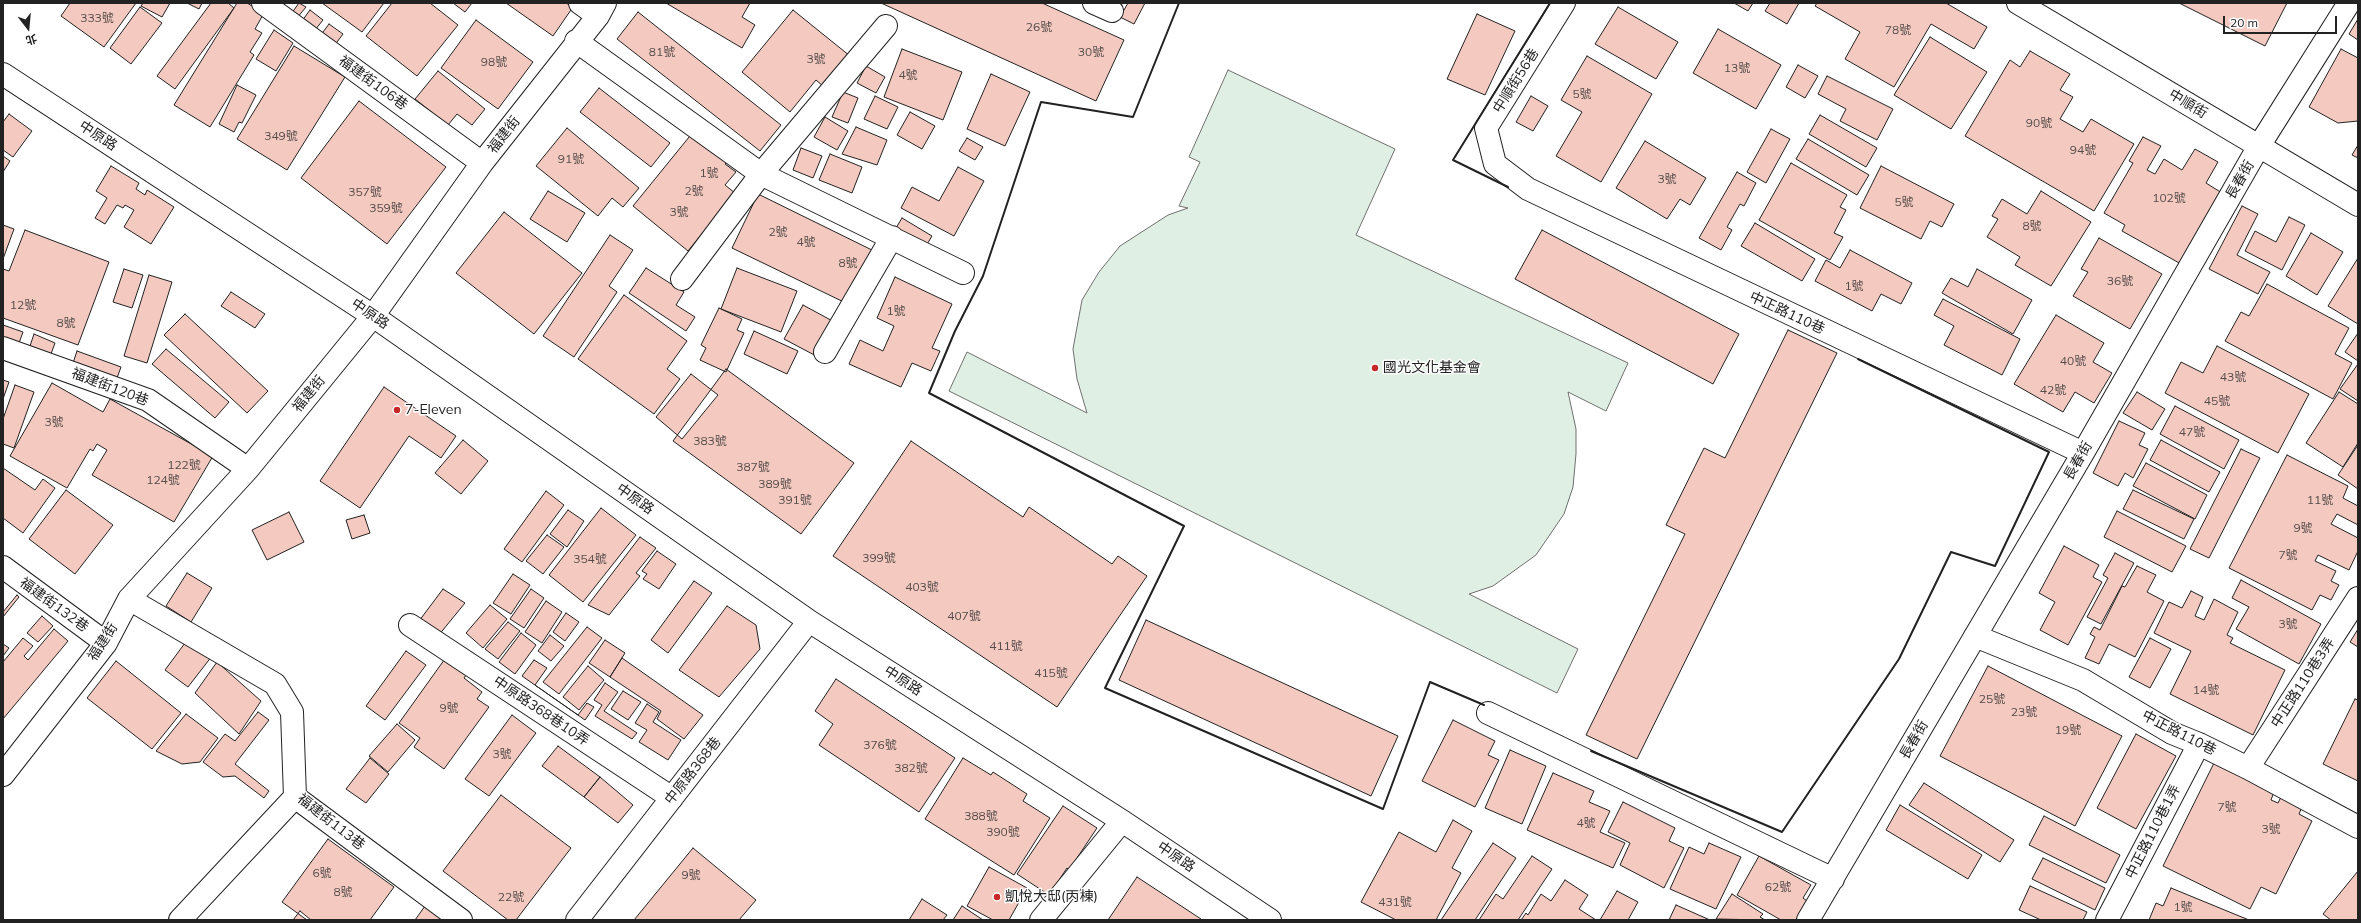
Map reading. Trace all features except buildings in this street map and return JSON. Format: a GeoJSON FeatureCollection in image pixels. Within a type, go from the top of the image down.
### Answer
{"type":"FeatureCollection","features":[{"type":"Feature","properties":{"kind":"street","name":"福建街106巷"},"geometry":{"type":"LineString","coordinates":[[264,3],[482,163]]}},
{"type":"Feature","properties":{"kind":"street"},"geometry":{"type":"LineString","coordinates":[[580,3],[602,10]]}},
{"type":"Feature","properties":{"kind":"street","name":"中順街56巷"},"geometry":{"type":"LineString","coordinates":[[1495,164],[1486,128],[1564,3]]}},
{"type":"Feature","properties":{"kind":"street","name":"中順街"},"geometry":{"type":"LineString","coordinates":[[2018,3],[2358,205]]}},
{"type":"Feature","properties":{"kind":"street","name":"長春街"},"geometry":{"type":"LineString","coordinates":[[1808,920],[2083,453],[2259,146],[2349,3]]}},
{"type":"Feature","properties":{"kind":"street","name":"福建街"},"geometry":{"type":"LineString","coordinates":[[3,775],[106,643],[128,599],[248,469],[374,316],[482,163],[576,41],[602,10]]}},
{"type":"Feature","properties":{"kind":"street"},"geometry":{"type":"LineString","coordinates":[[682,279],[761,174],[886,26]]}},
{"type":"Feature","properties":{"kind":"street"},"geometry":{"type":"LineString","coordinates":[[576,41],[761,174],[963,273]]}},
{"type":"Feature","properties":{"kind":"street","name":"中原路"},"geometry":{"type":"LineString","coordinates":[[3,74],[374,316],[809,621],[1122,821],[1270,920]]}},
{"type":"Feature","properties":{"kind":"street","name":"中正路110巷"},"geometry":{"type":"LineString","coordinates":[[1495,164],[1528,190],[2083,453]]}},
{"type":"Feature","properties":{"kind":"street"},"geometry":{"type":"LineString","coordinates":[[825,352],[892,237]]}},
{"type":"Feature","properties":{"kind":"street","name":"福建街120巷"},"geometry":{"type":"LineString","coordinates":[[3,348],[148,400],[248,469]]}},
{"type":"Feature","properties":{"kind":"street","name":"福建街132巷"},"geometry":{"type":"LineString","coordinates":[[3,567],[106,643]]}},
{"type":"Feature","properties":{"kind":"street","name":"中正路110巷3弄"},"geometry":{"type":"LineString","coordinates":[[2248,768],[2358,598]]}},
{"type":"Feature","properties":{"kind":"street","name":"福建街113巷"},"geometry":{"type":"LineString","coordinates":[[128,599],[275,684],[292,712],[295,797],[461,920]]}},
{"type":"Feature","properties":{"kind":"street","name":"中原路368巷"},"geometry":{"type":"LineString","coordinates":[[577,920],[809,621]]}},
{"type":"Feature","properties":{"kind":"street","name":"中原路368巷10弄"},"geometry":{"type":"LineString","coordinates":[[410,625],[672,798]]}},
{"type":"Feature","properties":{"kind":"street","name":"中正路110巷"},"geometry":{"type":"LineString","coordinates":[[1975,636],[2083,680],[2172,733],[2199,744],[2248,768],[2358,827]]}},
{"type":"Feature","properties":{"kind":"street"},"geometry":{"type":"LineString","coordinates":[[1488,713],[1833,879]]}},
{"type":"Feature","properties":{"kind":"street","name":"中正路110巷1弄"},"geometry":{"type":"LineString","coordinates":[[2107,920],[2199,744]]}},
{"type":"Feature","properties":{"kind":"street"},"geometry":{"type":"LineString","coordinates":[[180,920],[295,797]]}},
{"type":"Feature","properties":{"kind":"street"},"geometry":{"type":"LineString","coordinates":[[1041,920],[1122,821]]}},
{"type":"Feature","properties":{"kind":"green space"},"geometry":{"type":"Polygon","coordinates":[[[1228,70],[1395,149],[1356,235],[1628,363],[1606,411],[1568,392],[1576,429],[1576,454],[1573,487],[1564,514],[1536,555],[1493,586],[1469,594],[1578,649],[1557,693],[949,391],[967,352],[1087,413],[1077,379],[1073,349],[1082,300],[1099,272],[1120,246],[1168,215],[1188,208],[1179,206],[1200,162],[1189,157],[1228,70]]]}},
{"type":"Feature","properties":{"kind":"wall"},"geometry":{"type":"LineString","coordinates":[[1179,3],[1133,117],[1041,102],[983,276],[955,331],[929,393],[1184,526],[1105,688],[1383,809],[1430,682],[1484,705]]}},
{"type":"Feature","properties":{"kind":"wall"},"geometry":{"type":"LineString","coordinates":[[1508,187],[1453,160],[1550,3]]}},
{"type":"Feature","properties":{"kind":"wall"},"geometry":{"type":"LineString","coordinates":[[1591,751],[1782,832],[1899,659],[1951,552],[1995,566],[2049,452],[1858,359]]}},
{"type":"Feature","properties":{"kind":"place","name":"國光文化基金會"},"geometry":{"type":"Point","coordinates":[1375,368]}},
{"type":"Feature","properties":{"kind":"place","name":"7-Eleven"},"geometry":{"type":"Point","coordinates":[397,410]}},
{"type":"Feature","properties":{"kind":"place","name":"凱悅大邸(丙棟)"},"geometry":{"type":"Point","coordinates":[997,897]}}]}
